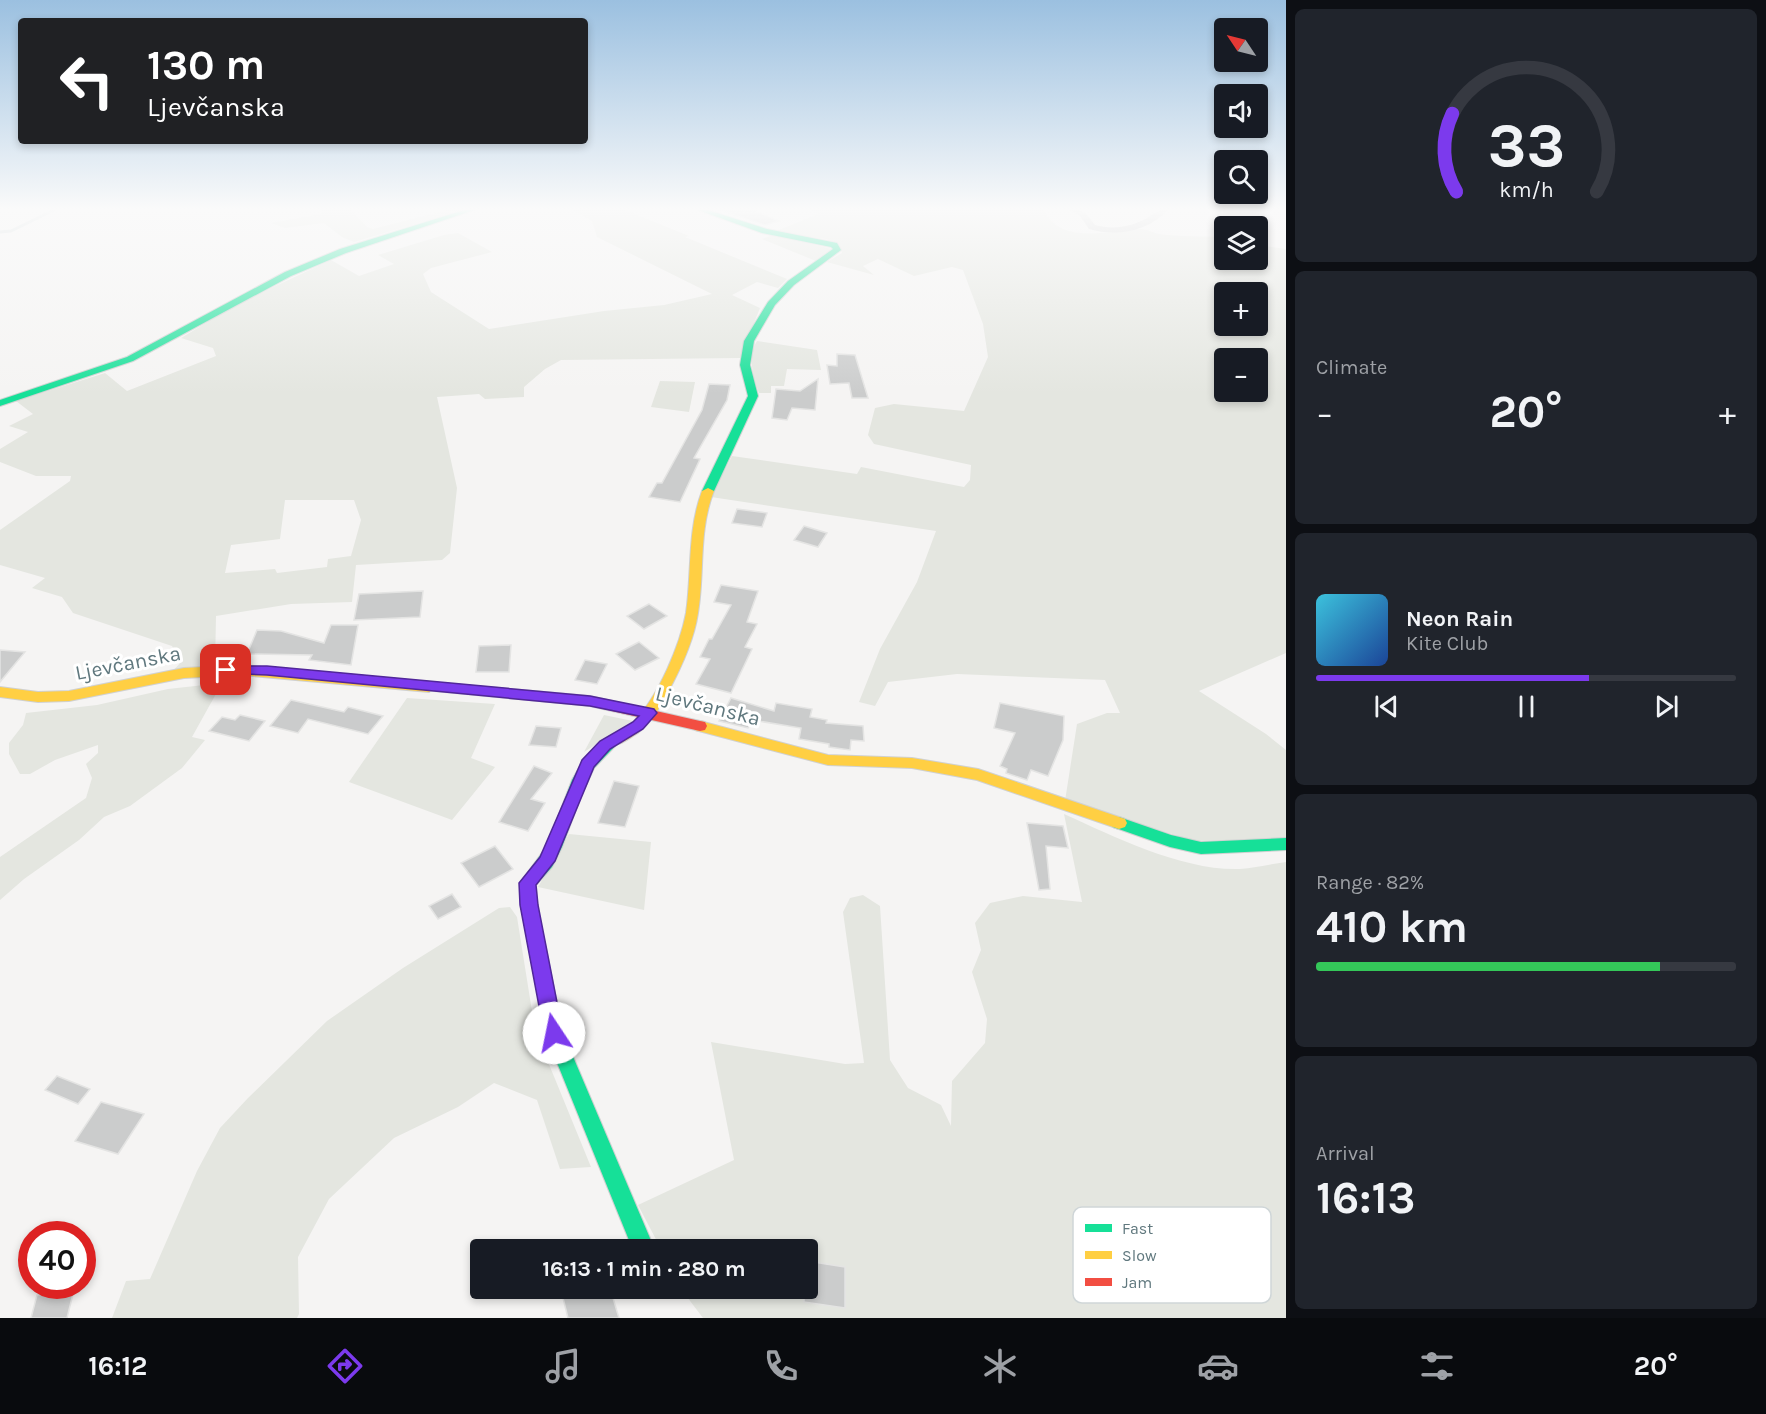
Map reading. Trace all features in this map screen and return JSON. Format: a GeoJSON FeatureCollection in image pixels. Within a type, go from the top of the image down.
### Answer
{"type":"FeatureCollection","features":[{"type":"Feature","properties":{"kind":"street"},"geometry":{"type":"LineString","coordinates":[[0,403],[130,359],[168,341],[294,272]]}},
{"type":"Feature","properties":{"kind":"street"},"geometry":{"type":"LineString","coordinates":[[639,1239],[554,1033],[529,905],[528,883],[547,861],[587,764],[605,745],[638,726],[649,713],[682,646],[693,614],[696,526],[706,494],[753,396],[745,365],[748,342],[771,304],[790,283],[806,272]]}},
{"type":"Feature","properties":{"kind":"street","name":"Ljevčanska"},"geometry":{"type":"LineString","coordinates":[[0,692],[38,697],[69,696],[184,673],[258,670],[590,701],[649,713],[828,760],[912,763],[978,775],[1170,842],[1212,848],[1286,844]]}},
{"type":"Feature","properties":{"kind":"shaded area"},"geometry":{"type":"Polygon","coordinates":[[[306,272],[351,272],[359,276],[372,272],[426,272],[423,274],[431,292],[489,329],[604,311],[664,305],[712,294],[667,272],[769,272],[787,279],[778,288],[757,282],[732,295],[760,308],[740,358],[561,360],[545,369],[524,387],[524,397],[485,399],[479,394],[437,397],[457,488],[450,553],[442,560],[356,565],[352,602],[291,604],[216,616],[215,667],[172,672],[181,662],[172,646],[73,613],[62,597],[32,588],[45,578],[0,565],[0,530],[70,481],[71,476],[36,476],[0,462],[0,449],[28,432],[9,426],[33,414],[16,401],[105,373],[127,391],[216,356],[213,348],[181,338],[239,303],[306,272]],[[285,500],[280,539],[231,545],[225,573],[275,569],[277,573],[327,567],[328,559],[351,556],[361,520],[354,500],[285,500]]]}},
{"type":"Feature","properties":{"kind":"shaded area"},"geometry":{"type":"Polygon","coordinates":[[[904,272],[933,272],[914,276],[904,272]]]}},
{"type":"Feature","properties":{"kind":"shaded area"},"geometry":{"type":"Polygon","coordinates":[[[964,272],[1286,272],[1286,653],[1199,691],[1266,734],[1286,750],[1286,838],[1195,841],[1065,801],[1077,724],[1107,713],[1120,713],[1105,680],[957,674],[888,682],[875,706],[859,702],[880,649],[917,582],[936,531],[711,497],[732,456],[857,474],[861,467],[964,487],[970,480],[971,465],[874,444],[868,435],[875,408],[894,404],[964,411],[988,357],[983,324],[964,272]]]}},
{"type":"Feature","properties":{"kind":"shaded area"},"geometry":{"type":"Polygon","coordinates":[[[757,341],[817,350],[821,370],[787,369],[784,386],[771,386],[771,393],[759,393],[752,360],[757,341]]]}},
{"type":"Feature","properties":{"kind":"shaded area"},"geometry":{"type":"Polygon","coordinates":[[[660,381],[695,382],[689,412],[651,407],[660,381]]]}},
{"type":"Feature","properties":{"kind":"shaded area"},"geometry":{"type":"Polygon","coordinates":[[[222,683],[192,737],[205,740],[182,768],[130,806],[104,817],[79,840],[24,879],[0,900],[0,857],[86,798],[92,778],[86,764],[98,753],[98,745],[55,760],[30,774],[20,774],[9,754],[9,743],[23,725],[26,713],[97,705],[168,689],[222,683]]]}},
{"type":"Feature","properties":{"kind":"shaded area"},"geometry":{"type":"Polygon","coordinates":[[[407,698],[495,704],[471,758],[495,767],[452,820],[349,782],[407,698]]]}},
{"type":"Feature","properties":{"kind":"shaded area"},"geometry":{"type":"Polygon","coordinates":[[[604,715],[633,721],[584,752],[604,715]]]}},
{"type":"Feature","properties":{"kind":"shaded area"},"geometry":{"type":"Polygon","coordinates":[[[1064,814],[1150,851],[1196,864],[1240,869],[1286,862],[1286,1318],[703,1318],[689,1299],[818,1299],[818,1239],[656,1239],[638,1205],[734,1160],[711,1042],[845,1064],[864,1063],[843,912],[850,898],[863,895],[880,906],[890,1060],[908,1088],[941,1105],[951,1126],[952,1081],[985,1043],[987,1019],[972,972],[981,950],[975,923],[990,903],[1023,896],[1082,902],[1064,814]]]}},
{"type":"Feature","properties":{"kind":"shaded area"},"geometry":{"type":"Polygon","coordinates":[[[569,834],[651,842],[644,910],[538,887],[569,834]]]}},
{"type":"Feature","properties":{"kind":"shaded area"},"geometry":{"type":"Polygon","coordinates":[[[510,907],[517,917],[535,1030],[591,1167],[560,1169],[537,1100],[494,1083],[458,1107],[394,1138],[329,1199],[298,1257],[299,1314],[297,1318],[112,1318],[126,1281],[150,1279],[197,1171],[220,1128],[248,1098],[327,1021],[403,968],[499,908],[510,907]]]}},
{"type":"Feature","properties":{"kind":"building"},"geometry":{"type":"Polygon","coordinates":[[[837,354],[855,355],[868,398],[852,398],[849,383],[830,384],[827,365],[837,366],[837,354]]]}},
{"type":"Feature","properties":{"kind":"building"},"geometry":{"type":"Polygon","coordinates":[[[818,379],[815,410],[792,408],[787,420],[772,418],[776,389],[800,391],[818,379]]]}},
{"type":"Feature","properties":{"kind":"building"},"geometry":{"type":"Polygon","coordinates":[[[709,384],[730,385],[727,400],[694,458],[700,459],[680,502],[649,497],[657,483],[662,483],[702,410],[709,384]]]}},
{"type":"Feature","properties":{"kind":"building"},"geometry":{"type":"Polygon","coordinates":[[[737,509],[767,513],[762,527],[732,523],[737,509]]]}},
{"type":"Feature","properties":{"kind":"building"},"geometry":{"type":"Polygon","coordinates":[[[804,526],[827,533],[818,547],[794,540],[804,526]]]}},
{"type":"Feature","properties":{"kind":"building"},"geometry":{"type":"Polygon","coordinates":[[[721,585],[758,591],[747,622],[757,624],[745,647],[752,649],[731,693],[696,684],[710,659],[700,657],[731,605],[714,602],[721,585]]]}},
{"type":"Feature","properties":{"kind":"building"},"geometry":{"type":"Polygon","coordinates":[[[423,591],[420,617],[354,620],[359,594],[423,591]]]}},
{"type":"Feature","properties":{"kind":"building"},"geometry":{"type":"Polygon","coordinates":[[[649,604],[667,616],[644,629],[627,616],[649,604]]]}},
{"type":"Feature","properties":{"kind":"building"},"geometry":{"type":"Polygon","coordinates":[[[331,625],[358,625],[351,665],[309,660],[312,655],[247,654],[257,630],[281,631],[324,643],[331,625]]]}},
{"type":"Feature","properties":{"kind":"building"},"geometry":{"type":"Polygon","coordinates":[[[639,642],[659,658],[635,670],[616,654],[639,642]]]}},
{"type":"Feature","properties":{"kind":"building"},"geometry":{"type":"Polygon","coordinates":[[[511,645],[509,672],[476,672],[479,646],[511,645]]]}},
{"type":"Feature","properties":{"kind":"building"},"geometry":{"type":"Polygon","coordinates":[[[0,650],[25,652],[0,682],[0,650]]]}},
{"type":"Feature","properties":{"kind":"building"},"geometry":{"type":"Polygon","coordinates":[[[585,660],[607,664],[597,684],[575,680],[585,660]]]}},
{"type":"Feature","properties":{"kind":"building"},"geometry":{"type":"Polygon","coordinates":[[[731,698],[774,711],[776,703],[812,709],[810,717],[827,720],[826,723],[863,726],[864,741],[851,740],[850,750],[799,739],[801,728],[752,720],[748,728],[719,721],[731,698]]]}},
{"type":"Feature","properties":{"kind":"building"},"geometry":{"type":"Polygon","coordinates":[[[291,700],[344,712],[348,707],[383,716],[368,734],[308,719],[298,733],[270,726],[291,700]]]}},
{"type":"Feature","properties":{"kind":"building"},"geometry":{"type":"Polygon","coordinates":[[[1000,703],[1064,716],[1063,740],[1048,776],[1031,770],[1027,780],[1006,773],[1007,769],[1000,766],[1015,733],[994,728],[1000,703]]]}},
{"type":"Feature","properties":{"kind":"building"},"geometry":{"type":"Polygon","coordinates":[[[240,715],[265,721],[249,741],[209,731],[222,717],[235,720],[240,715]]]}},
{"type":"Feature","properties":{"kind":"building"},"geometry":{"type":"Polygon","coordinates":[[[536,726],[561,728],[556,747],[529,745],[536,726]]]}},
{"type":"Feature","properties":{"kind":"building"},"geometry":{"type":"Polygon","coordinates":[[[534,766],[552,773],[531,799],[545,803],[528,831],[499,822],[534,766]]]}},
{"type":"Feature","properties":{"kind":"building"},"geometry":{"type":"Polygon","coordinates":[[[614,781],[639,786],[625,827],[598,823],[614,781]]]}},
{"type":"Feature","properties":{"kind":"building"},"geometry":{"type":"Polygon","coordinates":[[[1027,823],[1063,826],[1068,848],[1046,846],[1050,889],[1039,890],[1027,823]]]}},
{"type":"Feature","properties":{"kind":"building"},"geometry":{"type":"Polygon","coordinates":[[[495,846],[513,869],[479,887],[461,863],[495,846]]]}},
{"type":"Feature","properties":{"kind":"building"},"geometry":{"type":"Polygon","coordinates":[[[452,894],[461,907],[438,919],[429,906],[452,894]]]}},
{"type":"Feature","properties":{"kind":"building"},"geometry":{"type":"Polygon","coordinates":[[[57,1076],[90,1089],[78,1104],[45,1090],[57,1076]]]}},
{"type":"Feature","properties":{"kind":"building"},"geometry":{"type":"Polygon","coordinates":[[[101,1102],[144,1114],[118,1154],[75,1141],[101,1102]]]}},
{"type":"Feature","properties":{"kind":"building"},"geometry":{"type":"Polygon","coordinates":[[[818,1263],[845,1267],[845,1308],[804,1302],[804,1299],[818,1299],[818,1263]]]}},
{"type":"Feature","properties":{"kind":"building"},"geometry":{"type":"Polygon","coordinates":[[[36,1299],[72,1299],[67,1318],[31,1318],[36,1299]]]}},
{"type":"Feature","properties":{"kind":"building"},"geometry":{"type":"Polygon","coordinates":[[[563,1299],[613,1299],[619,1318],[568,1318],[563,1299]]]}},
{"type":"Feature","properties":{"kind":"traffic: fast"},"geometry":{"type":"LineString","coordinates":[[0,403],[130,359],[294,272]]}},
{"type":"Feature","properties":{"kind":"traffic: fast"},"geometry":{"type":"LineString","coordinates":[[708,491],[753,396],[745,365],[749,341],[771,304],[791,283],[807,272]]}},
{"type":"Feature","properties":{"kind":"traffic: fast"},"geometry":{"type":"LineString","coordinates":[[613,741],[599,752],[588,765],[580,780],[554,847],[546,862],[528,883],[529,905],[554,1033],[639,1239]]}},
{"type":"Feature","properties":{"kind":"traffic: fast"},"geometry":{"type":"LineString","coordinates":[[1119,823],[1170,841],[1201,848],[1286,844]]}},
{"type":"Feature","properties":{"kind":"traffic: slow"},"geometry":{"type":"LineString","coordinates":[[613,741],[637,727],[647,715],[664,688],[679,654],[692,613],[697,536],[702,506],[708,491]]}},
{"type":"Feature","properties":{"kind":"traffic: slow"},"geometry":{"type":"LineString","coordinates":[[0,692],[38,697],[69,696],[184,673],[241,670],[429,687]]}},
{"type":"Feature","properties":{"kind":"traffic: slow"},"geometry":{"type":"LineString","coordinates":[[700,726],[828,760],[912,763],[978,775],[1119,823]]}},
{"type":"Feature","properties":{"kind":"traffic: jam"},"geometry":{"type":"LineString","coordinates":[[429,687],[590,701],[700,726]]}},
{"type":"Feature","properties":{"kind":"route"},"geometry":{"type":"LineString","coordinates":[[226,670],[267,671],[590,701],[649,713],[638,726],[605,745],[587,764],[547,861],[528,883],[529,905],[554,1033]]}}]}
